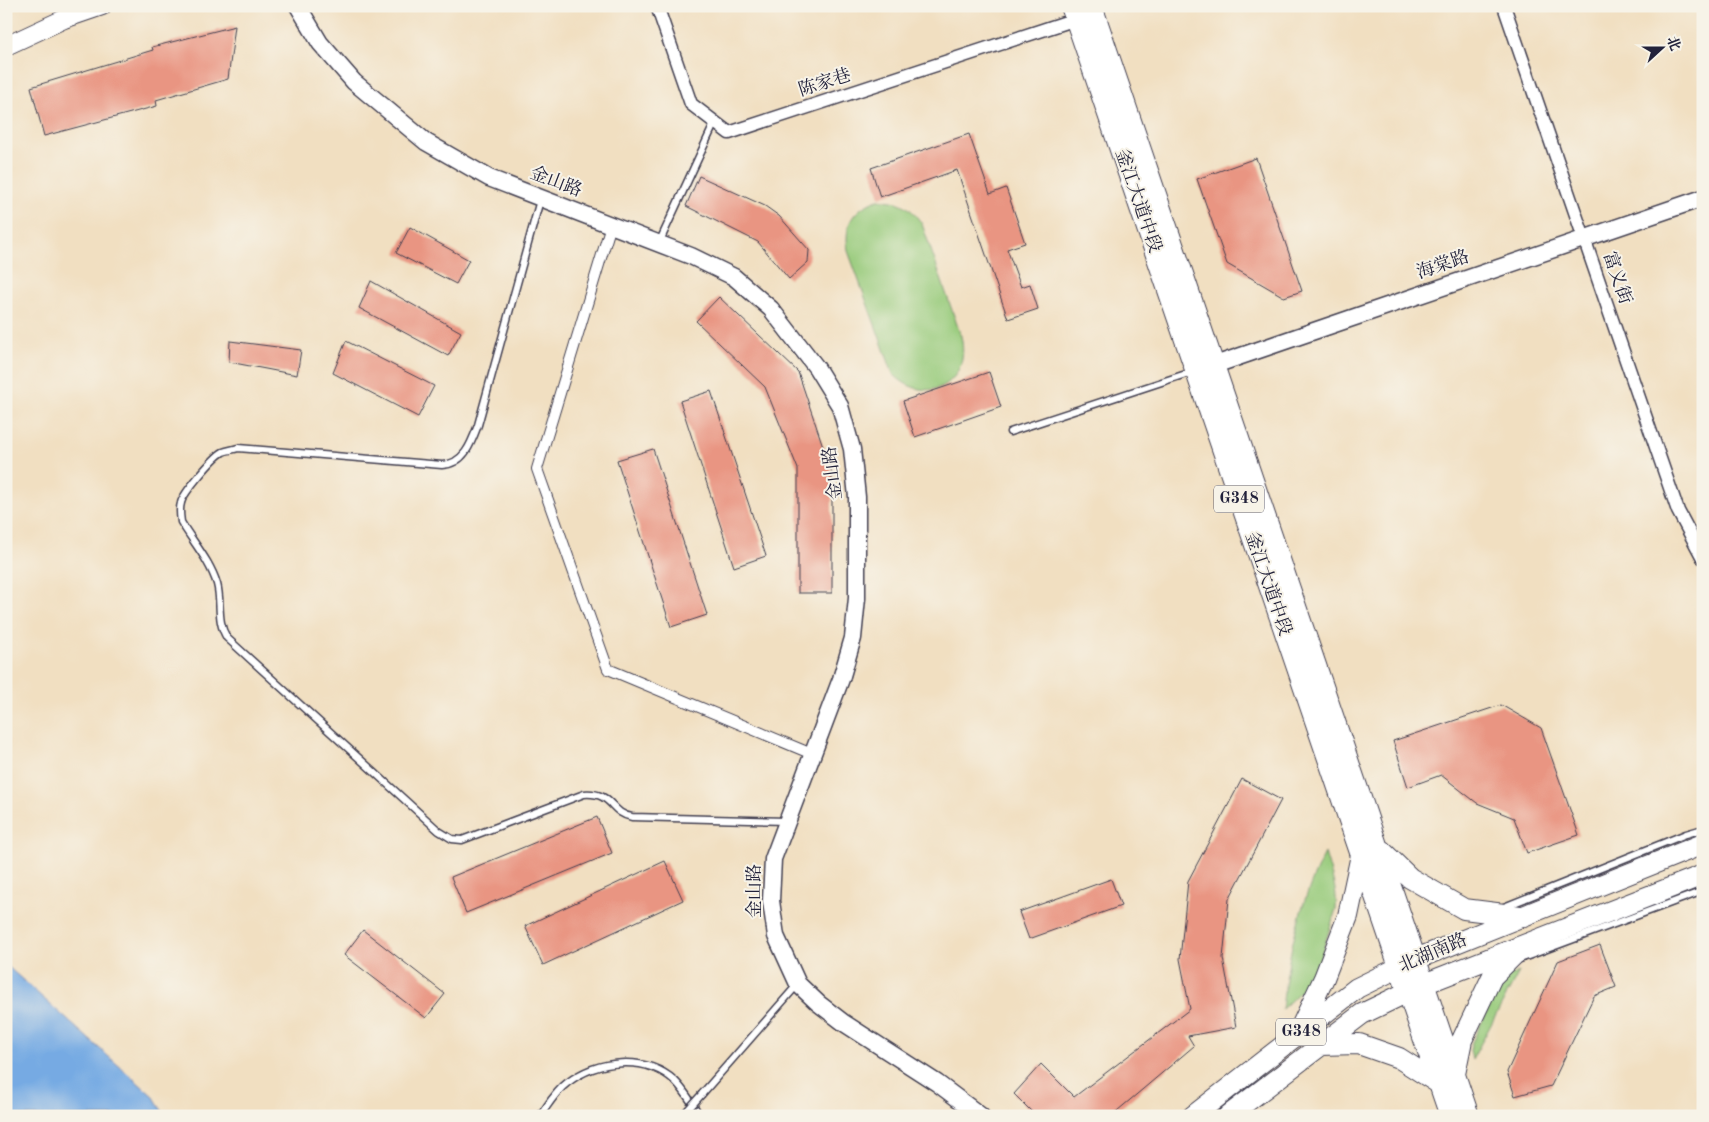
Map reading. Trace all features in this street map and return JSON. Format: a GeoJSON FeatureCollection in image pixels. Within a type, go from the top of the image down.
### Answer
{"type":"FeatureCollection","features":[{"type":"Feature","properties":{"kind":"main road"},"geometry":{"type":"LineString","coordinates":[[6,46],[64,18],[102,6]]}},
{"type":"Feature","properties":{"kind":"main road","name":"釜江大道中段"},"geometry":{"type":"LineString","coordinates":[[1092,6],[1205,368]]}},
{"type":"Feature","properties":{"kind":"main road","name":"釜江大道中段"},"geometry":{"type":"LineString","coordinates":[[1074,13],[1205,368],[1447,1078]]}},
{"type":"Feature","properties":{"kind":"main road","name":"北湖南路"},"geometry":{"type":"LineString","coordinates":[[1193,1116],[1357,988],[1408,963],[1703,844]]}},
{"type":"Feature","properties":{"kind":"main road"},"geometry":{"type":"LineString","coordinates":[[1297,1034],[1324,978],[1370,851],[1410,878],[1464,909],[1522,916]]}},
{"type":"Feature","properties":{"kind":"main road","name":"北湖南路"},"geometry":{"type":"LineString","coordinates":[[1228,1116],[1362,1014],[1416,988],[1703,875]]}},
{"type":"Feature","properties":{"kind":"main road"},"geometry":{"type":"LineString","coordinates":[[1450,1116],[1447,1078],[1462,1040],[1492,977],[1525,944]]}},
{"type":"Feature","properties":{"kind":"main road"},"geometry":{"type":"LineString","coordinates":[[1319,1045],[1359,1044],[1447,1078],[1469,1116]]}},
{"type":"Feature","properties":{"kind":"street","name":"金山路"},"geometry":{"type":"LineString","coordinates":[[298,6],[320,43],[354,82],[426,142],[489,178],[659,243],[734,277],[771,309],[816,367],[840,406],[852,449],[856,497],[857,598],[853,638],[842,679],[773,859],[771,901],[776,936],[798,984],[844,1023],[937,1083],[981,1116]]}},
{"type":"Feature","properties":{"kind":"street","name":"陈家巷"},"geometry":{"type":"LineString","coordinates":[[657,6],[691,104],[730,132],[1074,13]]}},
{"type":"Feature","properties":{"kind":"street","name":"富义街"},"geometry":{"type":"LineString","coordinates":[[1504,6],[1678,511],[1703,558]]}},
{"type":"Feature","properties":{"kind":"street","name":"海棠路"},"geometry":{"type":"LineString","coordinates":[[1205,368],[1703,198]]}},
{"type":"Feature","properties":{"kind":"street"},"geometry":{"type":"LineString","coordinates":[[611,225],[537,469],[608,669],[812,754]]}},
{"type":"Feature","properties":{"kind":"lane"},"geometry":{"type":"LineString","coordinates":[[659,243],[715,122]]}},
{"type":"Feature","properties":{"kind":"lane"},"geometry":{"type":"LineString","coordinates":[[541,198],[478,426],[472,442],[460,460],[442,465],[238,448],[223,452],[186,492],[179,512],[181,522],[214,575],[222,629],[227,638],[432,825],[445,836],[452,839],[462,840],[584,794],[600,795],[624,816],[786,821]]}},
{"type":"Feature","properties":{"kind":"lane"},"geometry":{"type":"LineString","coordinates":[[1010,432],[1205,368]]}},
{"type":"Feature","properties":{"kind":"lane"},"geometry":{"type":"LineString","coordinates":[[1491,912],[1703,829]]}},
{"type":"Feature","properties":{"kind":"lane"},"geometry":{"type":"LineString","coordinates":[[1504,965],[1703,891]]}},
{"type":"Feature","properties":{"kind":"lane"},"geometry":{"type":"LineString","coordinates":[[683,1115],[798,984]]}},
{"type":"Feature","properties":{"kind":"lane"},"geometry":{"type":"LineString","coordinates":[[540,1116],[566,1084],[583,1074],[605,1065],[627,1063],[650,1067],[674,1080],[687,1095],[700,1116]]}},
{"type":"Feature","properties":{"kind":"green space"},"geometry":{"type":"Polygon","coordinates":[[[878,200],[893,201],[904,205],[909,208],[922,224],[961,336],[963,353],[960,367],[953,378],[944,385],[932,389],[920,389],[906,384],[893,374],[848,251],[847,233],[852,219],[862,208],[878,200]]]}},
{"type":"Feature","properties":{"kind":"green space"},"geometry":{"type":"Polygon","coordinates":[[[1325,853],[1335,888],[1336,909],[1315,975],[1282,1009],[1296,929],[1308,891],[1325,853]]]}},
{"type":"Feature","properties":{"kind":"green space"},"geometry":{"type":"Polygon","coordinates":[[[1519,972],[1472,1060],[1470,1050],[1472,1042],[1498,989],[1509,976],[1519,972]]]}},
{"type":"Feature","properties":{"kind":"water"},"geometry":{"type":"Polygon","coordinates":[[[6,965],[154,1097],[165,1116],[6,1116],[6,965]]]}},
{"type":"Feature","properties":{"kind":"building"},"geometry":{"type":"Polygon","coordinates":[[[235,26],[228,79],[156,100],[157,106],[44,136],[31,87],[153,50],[152,47],[235,26]]]}},
{"type":"Feature","properties":{"kind":"building"},"geometry":{"type":"Polygon","coordinates":[[[969,134],[990,194],[1006,188],[1025,243],[1007,249],[1021,287],[1030,284],[1038,309],[1008,319],[957,170],[880,197],[871,168],[969,134]]]}},
{"type":"Feature","properties":{"kind":"building"},"geometry":{"type":"Polygon","coordinates":[[[1256,158],[1302,291],[1284,297],[1227,264],[1197,179],[1256,158]]]}},
{"type":"Feature","properties":{"kind":"building"},"geometry":{"type":"Polygon","coordinates":[[[699,176],[765,206],[779,216],[809,250],[808,262],[789,279],[758,242],[686,206],[699,176]]]}},
{"type":"Feature","properties":{"kind":"building"},"geometry":{"type":"Polygon","coordinates":[[[410,227],[469,260],[456,284],[396,253],[410,227]]]}},
{"type":"Feature","properties":{"kind":"building"},"geometry":{"type":"Polygon","coordinates":[[[371,281],[461,332],[448,356],[359,308],[371,281]]]}},
{"type":"Feature","properties":{"kind":"building"},"geometry":{"type":"Polygon","coordinates":[[[719,297],[798,372],[832,473],[832,593],[798,593],[798,469],[765,387],[696,321],[719,297]]]}},
{"type":"Feature","properties":{"kind":"building"},"geometry":{"type":"Polygon","coordinates":[[[230,341],[301,350],[297,375],[229,362],[230,341]]]}},
{"type":"Feature","properties":{"kind":"building"},"geometry":{"type":"Polygon","coordinates":[[[346,341],[434,386],[418,417],[333,373],[346,341]]]}},
{"type":"Feature","properties":{"kind":"building"},"geometry":{"type":"Polygon","coordinates":[[[989,372],[1001,407],[915,437],[903,401],[989,372]]]}},
{"type":"Feature","properties":{"kind":"building"},"geometry":{"type":"Polygon","coordinates":[[[711,391],[766,556],[734,567],[680,401],[711,391]]]}},
{"type":"Feature","properties":{"kind":"building"},"geometry":{"type":"Polygon","coordinates":[[[653,449],[707,615],[671,627],[617,460],[653,449]]]}},
{"type":"Feature","properties":{"kind":"building"},"geometry":{"type":"Polygon","coordinates":[[[1501,705],[1541,728],[1579,835],[1527,853],[1514,818],[1477,803],[1441,775],[1408,787],[1393,741],[1501,705]]]}},
{"type":"Feature","properties":{"kind":"building"},"geometry":{"type":"Polygon","coordinates":[[[1242,779],[1281,800],[1229,899],[1223,958],[1236,1027],[1188,1036],[1194,1046],[1111,1116],[1036,1116],[1014,1094],[1041,1064],[1074,1097],[1190,1009],[1180,959],[1188,881],[1242,779]]]}},
{"type":"Feature","properties":{"kind":"building"},"geometry":{"type":"Polygon","coordinates":[[[597,817],[612,853],[466,913],[451,877],[597,817]]]}},
{"type":"Feature","properties":{"kind":"building"},"geometry":{"type":"Polygon","coordinates":[[[665,861],[683,900],[543,965],[525,926],[665,861]]]}},
{"type":"Feature","properties":{"kind":"building"},"geometry":{"type":"Polygon","coordinates":[[[1111,879],[1121,906],[1029,939],[1019,912],[1111,879]]]}},
{"type":"Feature","properties":{"kind":"building"},"geometry":{"type":"Polygon","coordinates":[[[363,930],[445,994],[426,1018],[344,955],[363,930]]]}},
{"type":"Feature","properties":{"kind":"building"},"geometry":{"type":"Polygon","coordinates":[[[1600,945],[1616,987],[1594,996],[1551,1086],[1515,1096],[1507,1072],[1558,961],[1600,945]]]}}]}
